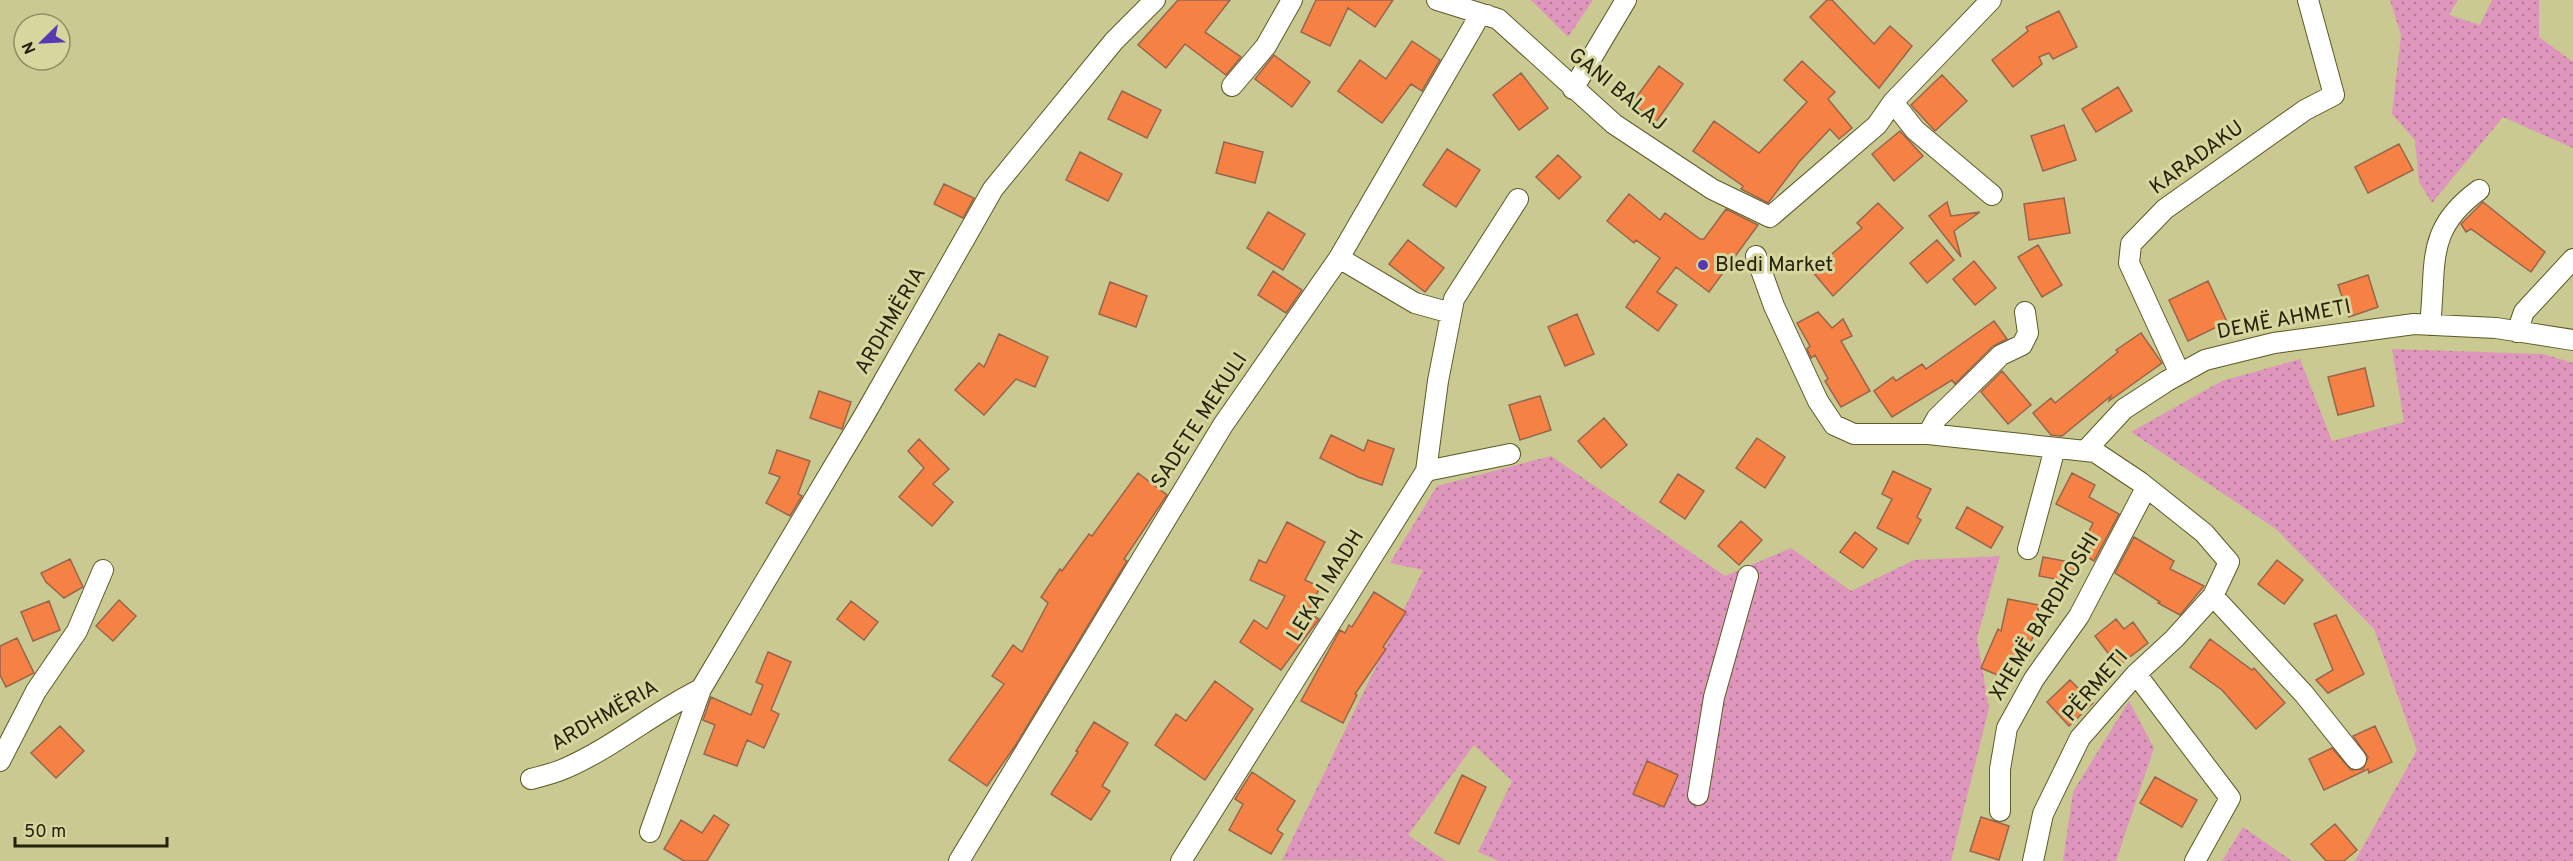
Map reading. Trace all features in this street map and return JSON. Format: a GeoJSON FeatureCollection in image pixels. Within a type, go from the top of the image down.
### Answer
{"type":"FeatureCollection","features":[{"type":"Feature","properties":{"kind":"street","name":"ARDHMËRIA"},"geometry":{"type":"LineString","coordinates":[[650,832],[701,689],[866,414],[993,189],[1114,41],[1155,0]]}},
{"type":"Feature","properties":{"kind":"street"},"geometry":{"type":"LineString","coordinates":[[1232,86],[1266,46],[1292,0]]}},
{"type":"Feature","properties":{"kind":"street","name":"GANI BALAJ"},"geometry":{"type":"LineString","coordinates":[[1437,0],[1487,15],[1507,26],[1614,124],[1702,183],[1770,217],[1877,125],[1893,102]]}},
{"type":"Feature","properties":{"kind":"street"},"geometry":{"type":"LineString","coordinates":[[1573,88],[1626,0]]}},
{"type":"Feature","properties":{"kind":"street"},"geometry":{"type":"LineString","coordinates":[[1991,0],[1893,102],[1915,130],[1992,195]]}},
{"type":"Feature","properties":{"kind":"street","name":"KARADAKU"},"geometry":{"type":"LineString","coordinates":[[2180,374],[2129,263],[2131,244],[2173,203],[2305,110],[2334,95],[2308,0]]}},
{"type":"Feature","properties":{"kind":"street","name":"SADETE MEKULI"},"geometry":{"type":"LineString","coordinates":[[959,861],[1223,425],[1339,258],[1473,27],[1479,18],[1487,15]]}},
{"type":"Feature","properties":{"kind":"street"},"geometry":{"type":"LineString","coordinates":[[2430,325],[2437,244],[2444,224],[2458,206],[2479,190]]}},
{"type":"Feature","properties":{"kind":"street","name":"LEKA I MADH"},"geometry":{"type":"LineString","coordinates":[[1181,861],[1426,471],[1438,381],[1454,299],[1518,199]]}},
{"type":"Feature","properties":{"kind":"street"},"geometry":{"type":"LineString","coordinates":[[1756,256],[1774,306],[1818,401],[1834,425],[1854,434],[1928,434],[2055,448],[2086,449]]}},
{"type":"Feature","properties":{"kind":"street"},"geometry":{"type":"LineString","coordinates":[[1339,258],[1415,303],[1452,313]]}},
{"type":"Feature","properties":{"kind":"street"},"geometry":{"type":"LineString","coordinates":[[2517,332],[2524,312],[2573,260]]}},
{"type":"Feature","properties":{"kind":"street"},"geometry":{"type":"LineString","coordinates":[[1928,434],[1937,418],[2001,355],[2022,345],[2028,333],[2025,312]]}},
{"type":"Feature","properties":{"kind":"street","name":"DEMË AHMETI"},"geometry":{"type":"LineString","coordinates":[[2086,449],[2124,409],[2180,374],[2205,360],[2274,343],[2414,324],[2517,332],[2573,340]]}},
{"type":"Feature","properties":{"kind":"street"},"geometry":{"type":"LineString","coordinates":[[2028,549],[2055,448]]}},
{"type":"Feature","properties":{"kind":"street","name":"PËRMETI"},"geometry":{"type":"LineString","coordinates":[[2033,861],[2043,814],[2080,738],[2136,674],[2213,596],[2229,562],[2204,533],[2146,488],[2095,452],[2086,449]]}},
{"type":"Feature","properties":{"kind":"street"},"geometry":{"type":"LineString","coordinates":[[1426,471],[1510,454]]}},
{"type":"Feature","properties":{"kind":"street","name":"XHEMË BARDHOSHI"},"geometry":{"type":"LineString","coordinates":[[2000,811],[2000,769],[2007,728],[2034,679],[2079,616],[2146,488]]}},
{"type":"Feature","properties":{"kind":"street"},"geometry":{"type":"LineString","coordinates":[[0,761],[36,691],[77,631],[103,570]]}},
{"type":"Feature","properties":{"kind":"street"},"geometry":{"type":"LineString","coordinates":[[1698,795],[1714,697],[1748,576]]}},
{"type":"Feature","properties":{"kind":"street"},"geometry":{"type":"LineString","coordinates":[[2213,596],[2304,694],[2356,759]]}},
{"type":"Feature","properties":{"kind":"street"},"geometry":{"type":"LineString","coordinates":[[2136,674],[2230,798],[2195,861]]}},
{"type":"Feature","properties":{"kind":"street","name":"ARDHMËRIA"},"geometry":{"type":"LineString","coordinates":[[531,779],[565,769],[600,751],[670,704],[701,689]]}},
{"type":"Feature","properties":{"kind":"shaded area"},"geometry":{"type":"Polygon","coordinates":[[[1531,0],[1593,0],[1568,37],[1531,0]]]}},
{"type":"Feature","properties":{"kind":"shaded area"},"geometry":{"type":"Polygon","coordinates":[[[2390,0],[2458,0],[2449,15],[2480,25],[2492,0],[2539,0],[2539,37],[2573,62],[2573,148],[2503,117],[2432,203],[2419,182],[2415,140],[2392,114],[2401,35],[2390,0]]]}},
{"type":"Feature","properties":{"kind":"shaded area"},"geometry":{"type":"Polygon","coordinates":[[[2392,349],[2543,354],[2573,363],[2573,861],[2355,861],[2417,750],[2374,629],[2276,529],[2131,432],[2222,381],[2300,359],[2332,441],[2404,422],[2392,349]]]}},
{"type":"Feature","properties":{"kind":"shaded area"},"geometry":{"type":"Polygon","coordinates":[[[1551,456],[1725,576],[1791,548],[1851,591],[1914,560],[2000,556],[1977,638],[1989,708],[1951,861],[1499,861],[1478,852],[1512,781],[1474,745],[1408,835],[1446,861],[1282,860],[1423,570],[1390,563],[1437,486],[1551,456]]]}},
{"type":"Feature","properties":{"kind":"shaded area"},"geometry":{"type":"Polygon","coordinates":[[[2129,701],[2154,748],[2116,861],[2063,861],[2073,792],[2129,701]]]}},
{"type":"Feature","properties":{"kind":"shaded area"},"geometry":{"type":"Polygon","coordinates":[[[2243,827],[2292,861],[2222,861],[2243,827]]]}},
{"type":"Feature","properties":{"kind":"building"},"geometry":{"type":"Polygon","coordinates":[[[1178,0],[1230,0],[1205,32],[1241,57],[1226,75],[1185,44],[1166,68],[1138,45],[1178,0]]]}},
{"type":"Feature","properties":{"kind":"building"},"geometry":{"type":"Polygon","coordinates":[[[1316,0],[1393,0],[1375,27],[1348,8],[1330,46],[1301,32],[1316,0]]]}},
{"type":"Feature","properties":{"kind":"building"},"geometry":{"type":"Polygon","coordinates":[[[1827,0],[1832,0],[1874,44],[1890,26],[1912,46],[1879,88],[1810,17],[1827,0]]]}},
{"type":"Feature","properties":{"kind":"building"},"geometry":{"type":"Polygon","coordinates":[[[2059,11],[2077,47],[2053,59],[2049,53],[2039,57],[2042,64],[2013,87],[1992,60],[2028,31],[2026,27],[2059,11]]]}},
{"type":"Feature","properties":{"kind":"building"},"geometry":{"type":"Polygon","coordinates":[[[1412,41],[1440,60],[1422,91],[1411,84],[1382,123],[1338,91],[1360,60],[1386,79],[1412,41]]]}},
{"type":"Feature","properties":{"kind":"building"},"geometry":{"type":"Polygon","coordinates":[[[1274,55],[1310,82],[1292,107],[1255,79],[1274,55]]]}},
{"type":"Feature","properties":{"kind":"building"},"geometry":{"type":"Polygon","coordinates":[[[1802,61],[1835,92],[1828,99],[1852,128],[1839,139],[1830,129],[1799,162],[1768,203],[1741,189],[1743,186],[1693,151],[1714,121],[1759,153],[1807,102],[1784,80],[1802,61]]]}},
{"type":"Feature","properties":{"kind":"building"},"geometry":{"type":"Polygon","coordinates":[[[1659,66],[1683,84],[1656,122],[1632,103],[1659,66]]]}},
{"type":"Feature","properties":{"kind":"building"},"geometry":{"type":"Polygon","coordinates":[[[1521,73],[1548,108],[1519,130],[1493,95],[1521,73]]]}},
{"type":"Feature","properties":{"kind":"building"},"geometry":{"type":"Polygon","coordinates":[[[1942,75],[1967,101],[1935,131],[1911,105],[1942,75]]]}},
{"type":"Feature","properties":{"kind":"building"},"geometry":{"type":"Polygon","coordinates":[[[2118,87],[2132,111],[2096,132],[2082,109],[2118,87]]]}},
{"type":"Feature","properties":{"kind":"building"},"geometry":{"type":"Polygon","coordinates":[[[1122,91],[1161,110],[1147,138],[1108,119],[1122,91]]]}},
{"type":"Feature","properties":{"kind":"building"},"geometry":{"type":"Polygon","coordinates":[[[2064,125],[2076,160],[2043,171],[2031,136],[2064,125]]]}},
{"type":"Feature","properties":{"kind":"building"},"geometry":{"type":"Polygon","coordinates":[[[1900,131],[1923,156],[1894,181],[1872,154],[1900,131]]]}},
{"type":"Feature","properties":{"kind":"building"},"geometry":{"type":"Polygon","coordinates":[[[1224,142],[1263,152],[1255,183],[1216,173],[1224,142]]]}},
{"type":"Feature","properties":{"kind":"building"},"geometry":{"type":"Polygon","coordinates":[[[2399,144],[2413,170],[2368,193],[2355,167],[2399,144]]]}},
{"type":"Feature","properties":{"kind":"building"},"geometry":{"type":"Polygon","coordinates":[[[1447,149],[1480,170],[1456,207],[1423,185],[1447,149]]]}},
{"type":"Feature","properties":{"kind":"building"},"geometry":{"type":"Polygon","coordinates":[[[1080,152],[1122,174],[1108,201],[1066,180],[1080,152]]]}},
{"type":"Feature","properties":{"kind":"building"},"geometry":{"type":"Polygon","coordinates":[[[1558,155],[1581,177],[1559,199],[1536,177],[1558,155]]]}},
{"type":"Feature","properties":{"kind":"building"},"geometry":{"type":"Polygon","coordinates":[[[944,184],[974,198],[963,218],[934,204],[944,184]]]}},
{"type":"Feature","properties":{"kind":"building"},"geometry":{"type":"Polygon","coordinates":[[[1629,194],[1660,220],[1665,213],[1700,239],[1704,239],[1726,209],[1758,225],[1709,292],[1676,267],[1657,292],[1677,305],[1658,331],[1626,307],[1660,258],[1636,240],[1634,243],[1607,221],[1629,194]]]}},
{"type":"Feature","properties":{"kind":"building"},"geometry":{"type":"Polygon","coordinates":[[[2064,198],[2070,233],[2029,240],[2024,204],[2064,198]]]}},
{"type":"Feature","properties":{"kind":"building"},"geometry":{"type":"Polygon","coordinates":[[[1947,202],[1951,216],[1980,212],[1954,231],[1961,257],[1929,216],[1947,202]]]}},
{"type":"Feature","properties":{"kind":"building"},"geometry":{"type":"Polygon","coordinates":[[[2483,202],[2545,252],[2531,272],[2471,229],[2466,232],[2461,224],[2483,202]]]}},
{"type":"Feature","properties":{"kind":"building"},"geometry":{"type":"Polygon","coordinates":[[[1878,203],[1903,228],[1833,296],[1812,271],[1862,228],[1857,223],[1878,203]]]}},
{"type":"Feature","properties":{"kind":"building"},"geometry":{"type":"Polygon","coordinates":[[[1268,212],[1305,234],[1283,270],[1247,248],[1268,212]]]}},
{"type":"Feature","properties":{"kind":"building"},"geometry":{"type":"Polygon","coordinates":[[[1408,240],[1444,268],[1425,292],[1389,264],[1408,240]]]}},
{"type":"Feature","properties":{"kind":"building"},"geometry":{"type":"Polygon","coordinates":[[[1937,240],[1954,260],[1927,283],[1910,263],[1937,240]]]}},
{"type":"Feature","properties":{"kind":"building"},"geometry":{"type":"Polygon","coordinates":[[[2038,245],[2062,285],[2042,297],[2018,257],[2038,245]]]}},
{"type":"Feature","properties":{"kind":"building"},"geometry":{"type":"Polygon","coordinates":[[[1974,261],[1996,288],[1975,305],[1953,279],[1974,261]]]}},
{"type":"Feature","properties":{"kind":"building"},"geometry":{"type":"Polygon","coordinates":[[[1273,271],[1302,290],[1286,313],[1258,295],[1273,271]]]}},
{"type":"Feature","properties":{"kind":"building"},"geometry":{"type":"Polygon","coordinates":[[[2368,275],[2378,307],[2349,317],[2338,285],[2368,275]]]}},
{"type":"Feature","properties":{"kind":"building"},"geometry":{"type":"Polygon","coordinates":[[[2208,281],[2227,322],[2188,341],[2169,300],[2208,281]]]}},
{"type":"Feature","properties":{"kind":"building"},"geometry":{"type":"Polygon","coordinates":[[[1110,282],[1147,296],[1136,327],[1099,314],[1110,282]]]}},
{"type":"Feature","properties":{"kind":"building"},"geometry":{"type":"Polygon","coordinates":[[[1818,312],[1832,328],[1843,319],[1852,336],[1841,341],[1870,391],[1841,407],[1825,381],[1828,379],[1815,355],[1811,358],[1807,349],[1810,346],[1797,323],[1818,312]]]}},
{"type":"Feature","properties":{"kind":"building"},"geometry":{"type":"Polygon","coordinates":[[[1577,314],[1594,354],[1565,366],[1548,327],[1577,314]]]}},
{"type":"Feature","properties":{"kind":"building"},"geometry":{"type":"Polygon","coordinates":[[[1994,321],[2007,339],[1993,346],[1955,384],[1952,380],[1892,417],[1874,391],[1893,377],[1896,381],[1922,364],[1926,369],[1994,321]]]}},
{"type":"Feature","properties":{"kind":"building"},"geometry":{"type":"Polygon","coordinates":[[[2141,333],[2162,363],[2109,401],[2111,396],[2062,436],[2051,435],[2033,413],[2051,398],[2055,403],[2118,352],[2116,350],[2141,333]]]}},
{"type":"Feature","properties":{"kind":"building"},"geometry":{"type":"Polygon","coordinates":[[[999,334],[1048,357],[1035,387],[1016,379],[984,415],[955,390],[979,363],[984,367],[999,334]]]}},
{"type":"Feature","properties":{"kind":"building"},"geometry":{"type":"Polygon","coordinates":[[[2365,368],[2374,406],[2338,415],[2328,377],[2365,368]]]}},
{"type":"Feature","properties":{"kind":"building"},"geometry":{"type":"Polygon","coordinates":[[[2002,371],[2031,405],[2008,424],[1981,392],[2002,371]]]}},
{"type":"Feature","properties":{"kind":"building"},"geometry":{"type":"Polygon","coordinates":[[[819,391],[851,402],[842,429],[810,418],[819,391]]]}},
{"type":"Feature","properties":{"kind":"building"},"geometry":{"type":"Polygon","coordinates":[[[1540,396],[1551,430],[1520,440],[1509,405],[1540,396]]]}},
{"type":"Feature","properties":{"kind":"building"},"geometry":{"type":"Polygon","coordinates":[[[1604,418],[1627,445],[1601,468],[1578,441],[1604,418]]]}},
{"type":"Feature","properties":{"kind":"building"},"geometry":{"type":"Polygon","coordinates":[[[1331,435],[1364,451],[1368,440],[1394,449],[1382,485],[1358,477],[1320,458],[1331,435]]]}},
{"type":"Feature","properties":{"kind":"building"},"geometry":{"type":"Polygon","coordinates":[[[1757,438],[1785,457],[1765,488],[1736,468],[1757,438]]]}},
{"type":"Feature","properties":{"kind":"building"},"geometry":{"type":"Polygon","coordinates":[[[919,439],[949,469],[933,484],[953,502],[932,526],[899,497],[924,468],[908,451],[919,439]]]}},
{"type":"Feature","properties":{"kind":"building"},"geometry":{"type":"Polygon","coordinates":[[[777,450],[810,461],[798,494],[802,496],[790,516],[766,503],[780,477],[769,473],[777,450]]]}},
{"type":"Feature","properties":{"kind":"building"},"geometry":{"type":"Polygon","coordinates":[[[1893,471],[1931,489],[1917,517],[1921,520],[1908,544],[1877,528],[1892,499],[1882,494],[1893,471]]]}},
{"type":"Feature","properties":{"kind":"building"},"geometry":{"type":"Polygon","coordinates":[[[1138,473],[1167,495],[1124,559],[1127,561],[1015,746],[987,786],[949,760],[1004,684],[992,676],[1013,645],[1022,652],[1048,603],[1041,597],[1060,569],[1062,571],[1089,534],[1092,536],[1138,473]]]}},
{"type":"Feature","properties":{"kind":"building"},"geometry":{"type":"Polygon","coordinates":[[[2072,473],[2095,485],[2089,497],[2119,514],[2094,561],[2078,552],[2093,523],[2056,504],[2072,473]]]}},
{"type":"Feature","properties":{"kind":"building"},"geometry":{"type":"Polygon","coordinates":[[[1678,474],[1704,491],[1685,519],[1660,502],[1678,474]]]}},
{"type":"Feature","properties":{"kind":"building"},"geometry":{"type":"Polygon","coordinates":[[[1967,507],[2003,527],[1991,548],[1956,528],[1967,507]]]}},
{"type":"Feature","properties":{"kind":"building"},"geometry":{"type":"Polygon","coordinates":[[[1741,521],[1762,540],[1739,565],[1718,546],[1741,521]]]}},
{"type":"Feature","properties":{"kind":"building"},"geometry":{"type":"Polygon","coordinates":[[[1287,522],[1325,542],[1305,580],[1320,587],[1308,613],[1319,619],[1281,670],[1240,642],[1254,620],[1267,629],[1285,596],[1250,580],[1259,560],[1266,563],[1287,522]]]}},
{"type":"Feature","properties":{"kind":"building"},"geometry":{"type":"Polygon","coordinates":[[[1855,532],[1877,549],[1863,568],[1840,552],[1855,532]]]}},
{"type":"Feature","properties":{"kind":"building"},"geometry":{"type":"Polygon","coordinates":[[[2134,537],[2174,561],[2170,569],[2204,586],[2180,615],[2158,603],[2160,602],[2115,573],[2134,537]]]}},
{"type":"Feature","properties":{"kind":"building"},"geometry":{"type":"Polygon","coordinates":[[[2043,557],[2075,563],[2071,582],[2039,576],[2043,557]]]}},
{"type":"Feature","properties":{"kind":"building"},"geometry":{"type":"Polygon","coordinates":[[[70,559],[83,587],[64,598],[46,582],[41,573],[70,559]]]}},
{"type":"Feature","properties":{"kind":"building"},"geometry":{"type":"Polygon","coordinates":[[[2277,560],[2303,580],[2284,604],[2258,584],[2277,560]]]}},
{"type":"Feature","properties":{"kind":"building"},"geometry":{"type":"Polygon","coordinates":[[[1374,592],[1406,612],[1383,647],[1386,649],[1355,694],[1357,695],[1343,723],[1301,701],[1340,630],[1345,633],[1349,625],[1352,627],[1374,592]]]}},
{"type":"Feature","properties":{"kind":"building"},"geometry":{"type":"Polygon","coordinates":[[[2008,599],[2039,605],[2033,637],[2014,682],[1981,668],[1998,629],[2001,631],[2008,599]]]}},
{"type":"Feature","properties":{"kind":"building"},"geometry":{"type":"Polygon","coordinates":[[[119,600],[136,616],[113,641],[96,626],[119,600]]]}},
{"type":"Feature","properties":{"kind":"building"},"geometry":{"type":"Polygon","coordinates":[[[49,601],[60,630],[33,641],[21,612],[49,601]]]}},
{"type":"Feature","properties":{"kind":"building"},"geometry":{"type":"Polygon","coordinates":[[[851,601],[878,622],[864,640],[837,619],[851,601]]]}},
{"type":"Feature","properties":{"kind":"building"},"geometry":{"type":"Polygon","coordinates":[[[2336,615],[2364,674],[2328,693],[2316,680],[2333,670],[2314,624],[2336,615]]]}},
{"type":"Feature","properties":{"kind":"building"},"geometry":{"type":"Polygon","coordinates":[[[2116,619],[2124,629],[2133,622],[2148,643],[2118,666],[2095,636],[2116,619]]]}},
{"type":"Feature","properties":{"kind":"building"},"geometry":{"type":"Polygon","coordinates":[[[17,638],[34,673],[6,687],[0,675],[0,646],[17,638]]]}},
{"type":"Feature","properties":{"kind":"building"},"geometry":{"type":"Polygon","coordinates":[[[2210,639],[2252,670],[2254,668],[2285,703],[2256,729],[2222,690],[2190,667],[2210,639]]]}},
{"type":"Feature","properties":{"kind":"building"},"geometry":{"type":"Polygon","coordinates":[[[768,652],[791,662],[771,710],[779,714],[764,748],[747,740],[737,766],[704,754],[715,725],[703,720],[711,697],[751,715],[763,685],[756,682],[768,652]]]}},
{"type":"Feature","properties":{"kind":"building"},"geometry":{"type":"Polygon","coordinates":[[[2070,680],[2093,703],[2069,726],[2047,702],[2070,680]]]}},
{"type":"Feature","properties":{"kind":"building"},"geometry":{"type":"Polygon","coordinates":[[[1215,681],[1253,709],[1205,780],[1155,745],[1176,714],[1186,721],[1215,681]]]}},
{"type":"Feature","properties":{"kind":"building"},"geometry":{"type":"Polygon","coordinates":[[[1094,722],[1128,743],[1102,786],[1110,791],[1091,820],[1051,794],[1094,722]]]}},
{"type":"Feature","properties":{"kind":"building"},"geometry":{"type":"Polygon","coordinates":[[[60,726],[84,751],[56,778],[31,753],[60,726]]]}},
{"type":"Feature","properties":{"kind":"building"},"geometry":{"type":"Polygon","coordinates":[[[2375,726],[2392,762],[2369,773],[2368,769],[2324,790],[2309,759],[2332,748],[2351,770],[2363,769],[2368,757],[2353,736],[2375,726]]]}},
{"type":"Feature","properties":{"kind":"building"},"geometry":{"type":"Polygon","coordinates":[[[1647,761],[1678,775],[1664,807],[1633,794],[1647,761]]]}},
{"type":"Feature","properties":{"kind":"building"},"geometry":{"type":"Polygon","coordinates":[[[1252,772],[1295,801],[1277,830],[1283,834],[1271,854],[1229,830],[1243,804],[1235,799],[1252,772]]]}},
{"type":"Feature","properties":{"kind":"building"},"geometry":{"type":"Polygon","coordinates":[[[1462,775],[1486,787],[1459,844],[1435,833],[1462,775]]]}},
{"type":"Feature","properties":{"kind":"building"},"geometry":{"type":"Polygon","coordinates":[[[2155,777],[2197,800],[2182,827],[2140,803],[2155,777]]]}},
{"type":"Feature","properties":{"kind":"building"},"geometry":{"type":"Polygon","coordinates":[[[714,815],[729,825],[707,861],[684,861],[664,849],[681,820],[702,833],[714,815]]]}},
{"type":"Feature","properties":{"kind":"building"},"geometry":{"type":"Polygon","coordinates":[[[1981,817],[2009,826],[1999,860],[1970,851],[1981,817]]]}},
{"type":"Feature","properties":{"kind":"building"},"geometry":{"type":"Polygon","coordinates":[[[2335,824],[2357,850],[2344,861],[2326,861],[2311,844],[2335,824]]]}},
{"type":"Feature","properties":{"kind":"place","name":"Bledi Market"},"geometry":{"type":"Point","coordinates":[1703,265]}}]}
